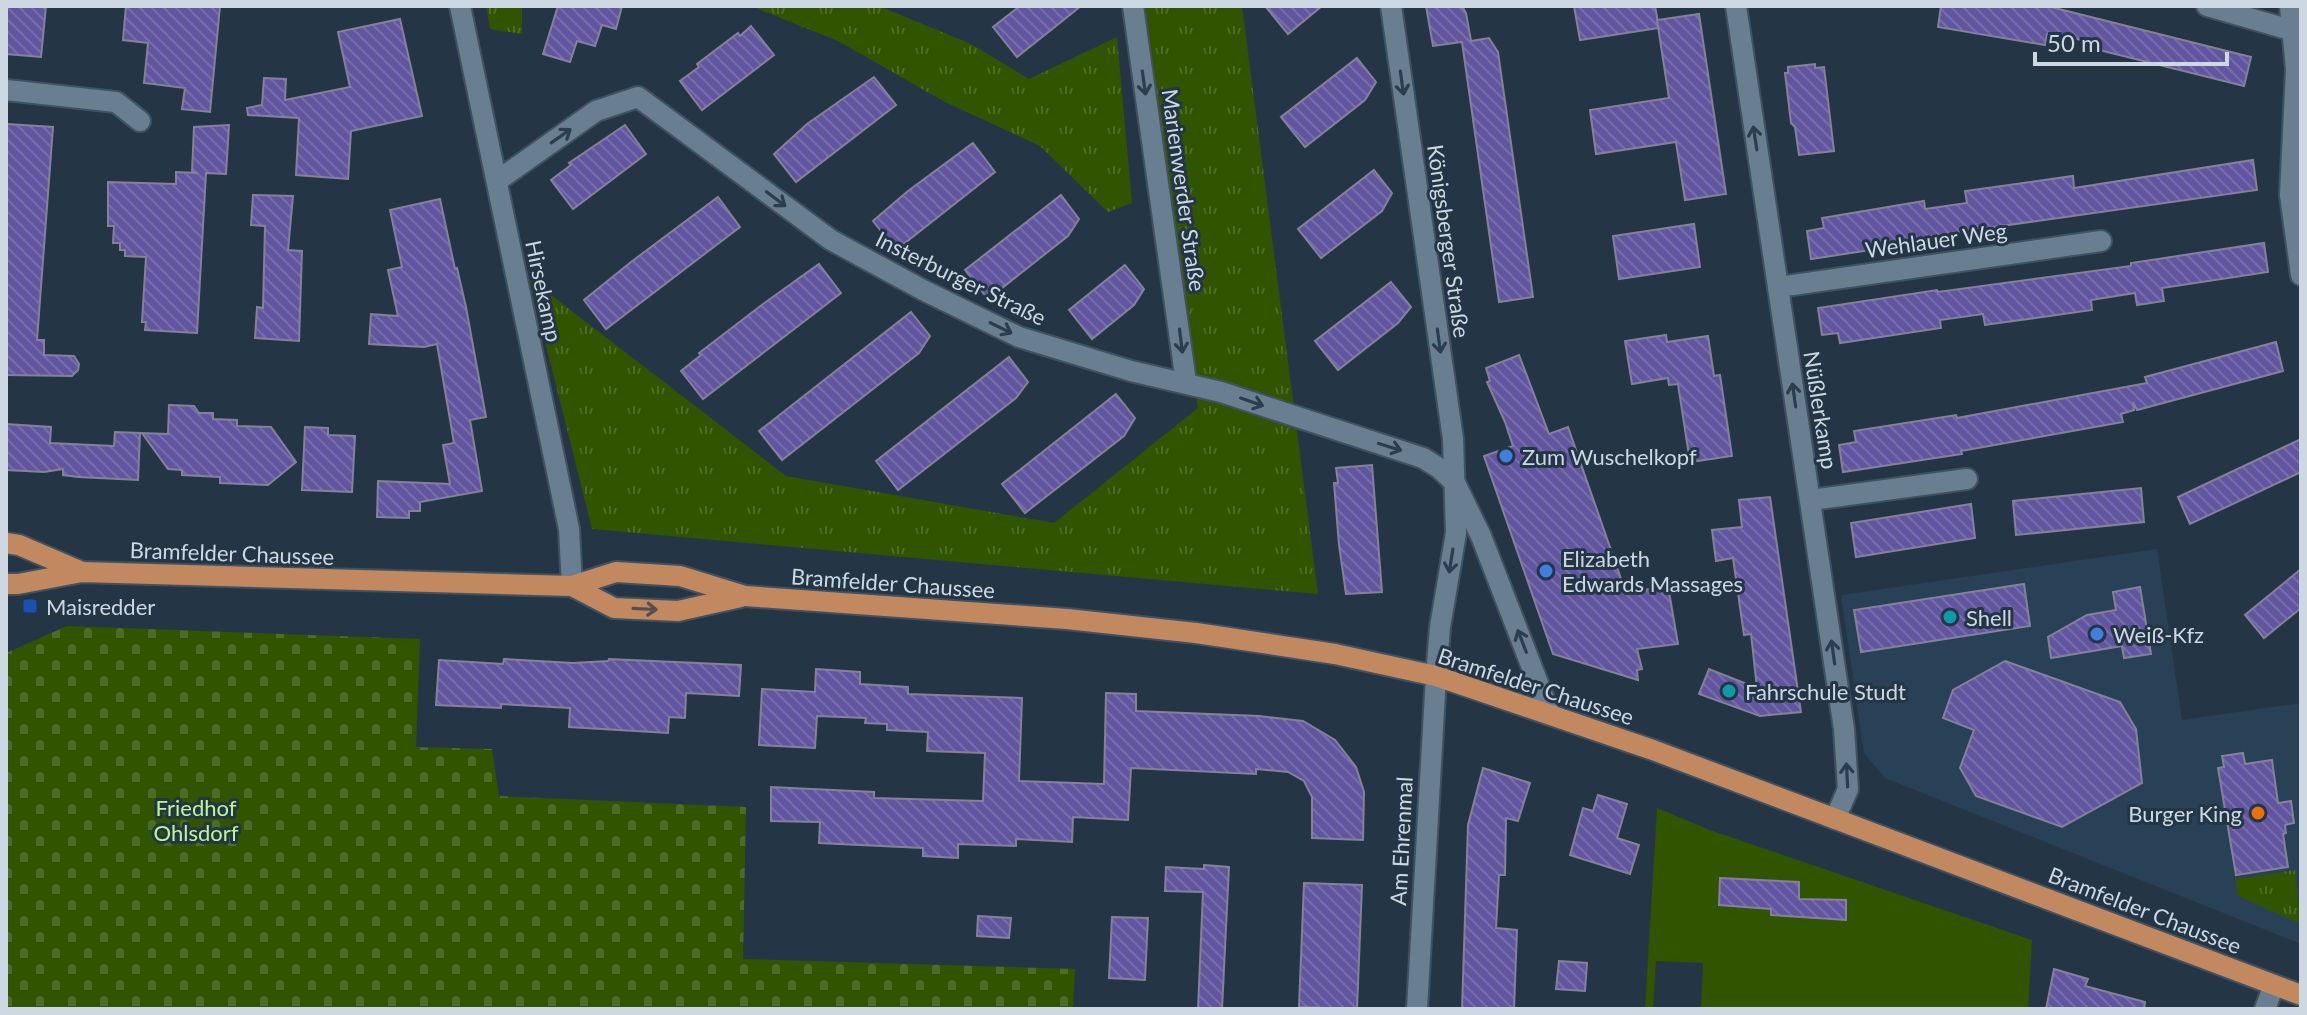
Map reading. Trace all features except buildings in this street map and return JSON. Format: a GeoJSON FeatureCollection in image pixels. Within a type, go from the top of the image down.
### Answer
{"type":"FeatureCollection","features":[{"type":"Feature","properties":{"kind":"main road","name":"Bramfelder Chaussee"},"geometry":{"type":"LineString","coordinates":[[6,543],[19,545],[82,572]]}},
{"type":"Feature","properties":{"kind":"main road","name":"Bramfelder Chaussee"},"geometry":{"type":"LineString","coordinates":[[6,584],[82,572],[572,586],[616,572],[680,576],[745,596],[1067,619],[1196,633],[1335,654],[1436,676],[1550,714],[2301,995]]}},
{"type":"Feature","properties":{"kind":"main road","name":"Bramfelder Chaussee"},"geometry":{"type":"LineString","coordinates":[[572,586],[614,608],[678,611],[745,596]]}},
{"type":"Feature","properties":{"kind":"street","name":"Hirsekamp"},"geometry":{"type":"LineString","coordinates":[[460,6],[569,529],[572,586]]}},
{"type":"Feature","properties":{"kind":"street","name":"Marienwerder Straße"},"geometry":{"type":"LineString","coordinates":[[1133,6],[1186,382]]}},
{"type":"Feature","properties":{"kind":"street","name":"Königsberger Straße"},"geometry":{"type":"LineString","coordinates":[[1391,6],[1449,411],[1455,483],[1456,533],[1440,627],[1436,676]]}},
{"type":"Feature","properties":{"kind":"street","name":"Nüßlerkamp"},"geometry":{"type":"LineString","coordinates":[[1736,6],[1845,744],[1848,789],[1835,819]]}},
{"type":"Feature","properties":{"kind":"street"},"geometry":{"type":"LineString","coordinates":[[2207,6],[2297,32]]}},
{"type":"Feature","properties":{"kind":"street"},"geometry":{"type":"LineString","coordinates":[[2290,6],[2297,32],[2290,195],[2301,275]]}},
{"type":"Feature","properties":{"kind":"street"},"geometry":{"type":"LineString","coordinates":[[6,90],[116,102],[140,121]]}},
{"type":"Feature","properties":{"kind":"street","name":"Insterburger Straße"},"geometry":{"type":"LineString","coordinates":[[497,181],[596,111],[638,97],[831,240],[1019,337],[1131,371],[1186,382],[1423,458],[1455,483]]}},
{"type":"Feature","properties":{"kind":"street","name":"Wehlauer Weg"},"geometry":{"type":"LineString","coordinates":[[1778,287],[2101,241]]}},
{"type":"Feature","properties":{"kind":"street"},"geometry":{"type":"LineString","coordinates":[[1811,500],[1967,479]]}},
{"type":"Feature","properties":{"kind":"street","name":"Königsberger Straße"},"geometry":{"type":"LineString","coordinates":[[1455,483],[1481,536],[1550,714]]}},
{"type":"Feature","properties":{"kind":"street","name":"Am Ehrenmal"},"geometry":{"type":"LineString","coordinates":[[1417,1009],[1436,676]]}},
{"type":"Feature","properties":{"kind":"street"},"geometry":{"type":"LineString","coordinates":[[2265,1009],[2274,985]]}},
{"type":"Feature","properties":{"kind":"shaded area"},"geometry":{"type":"Polygon","coordinates":[[[2157,549],[2182,720],[2301,703],[2301,944],[1885,778],[1864,753],[1841,595],[2157,549]]]}},
{"type":"Feature","properties":{"kind":"green space"},"geometry":{"type":"Polygon","coordinates":[[[486,6],[522,6],[522,34],[490,29],[486,6]]]}},
{"type":"Feature","properties":{"kind":"green space"},"geometry":{"type":"Polygon","coordinates":[[[751,6],[879,6],[971,44],[1029,79],[1117,37],[1132,203],[1108,212],[1040,146],[945,102],[838,41],[751,6]]]}},
{"type":"Feature","properties":{"kind":"green space"},"geometry":{"type":"Polygon","coordinates":[[[1144,6],[1242,6],[1318,594],[592,529],[529,278],[786,476],[1054,523],[1198,408],[1144,6]]]}},
{"type":"Feature","properties":{"kind":"green space","name":"Friedhof Ohlsdorf"},"geometry":{"type":"Polygon","coordinates":[[[67,626],[420,639],[416,747],[492,749],[499,796],[746,807],[743,959],[1075,969],[1073,1009],[6,1009],[6,653],[67,626]]]}},
{"type":"Feature","properties":{"kind":"green space"},"geometry":{"type":"Polygon","coordinates":[[[1657,808],[1710,830],[2032,940],[2028,1009],[1701,1009],[1703,963],[1656,961],[1653,1009],[1645,1009],[1657,808]]]}},
{"type":"Feature","properties":{"kind":"green space"},"geometry":{"type":"Polygon","coordinates":[[[2295,870],[2301,924],[2238,896],[2235,879],[2295,870]]]}},
{"type":"Feature","properties":{"kind":"place","name":"Zum Wuschelkopf"},"geometry":{"type":"Point","coordinates":[1506,456]}},
{"type":"Feature","properties":{"kind":"place","name":"Elizabeth Edwards Massages"},"geometry":{"type":"Point","coordinates":[1546,571]}},
{"type":"Feature","properties":{"kind":"place","name":"Maisredder"},"geometry":{"type":"Point","coordinates":[30,606]}},
{"type":"Feature","properties":{"kind":"place","name":"Shell"},"geometry":{"type":"Point","coordinates":[1950,617]}},
{"type":"Feature","properties":{"kind":"place","name":"Weiß-Kfz"},"geometry":{"type":"Point","coordinates":[2097,634]}},
{"type":"Feature","properties":{"kind":"place","name":"Fahrschule Studt"},"geometry":{"type":"Point","coordinates":[1729,691]}},
{"type":"Feature","properties":{"kind":"place","name":"Burger King"},"geometry":{"type":"Point","coordinates":[2258,813]}}]}
